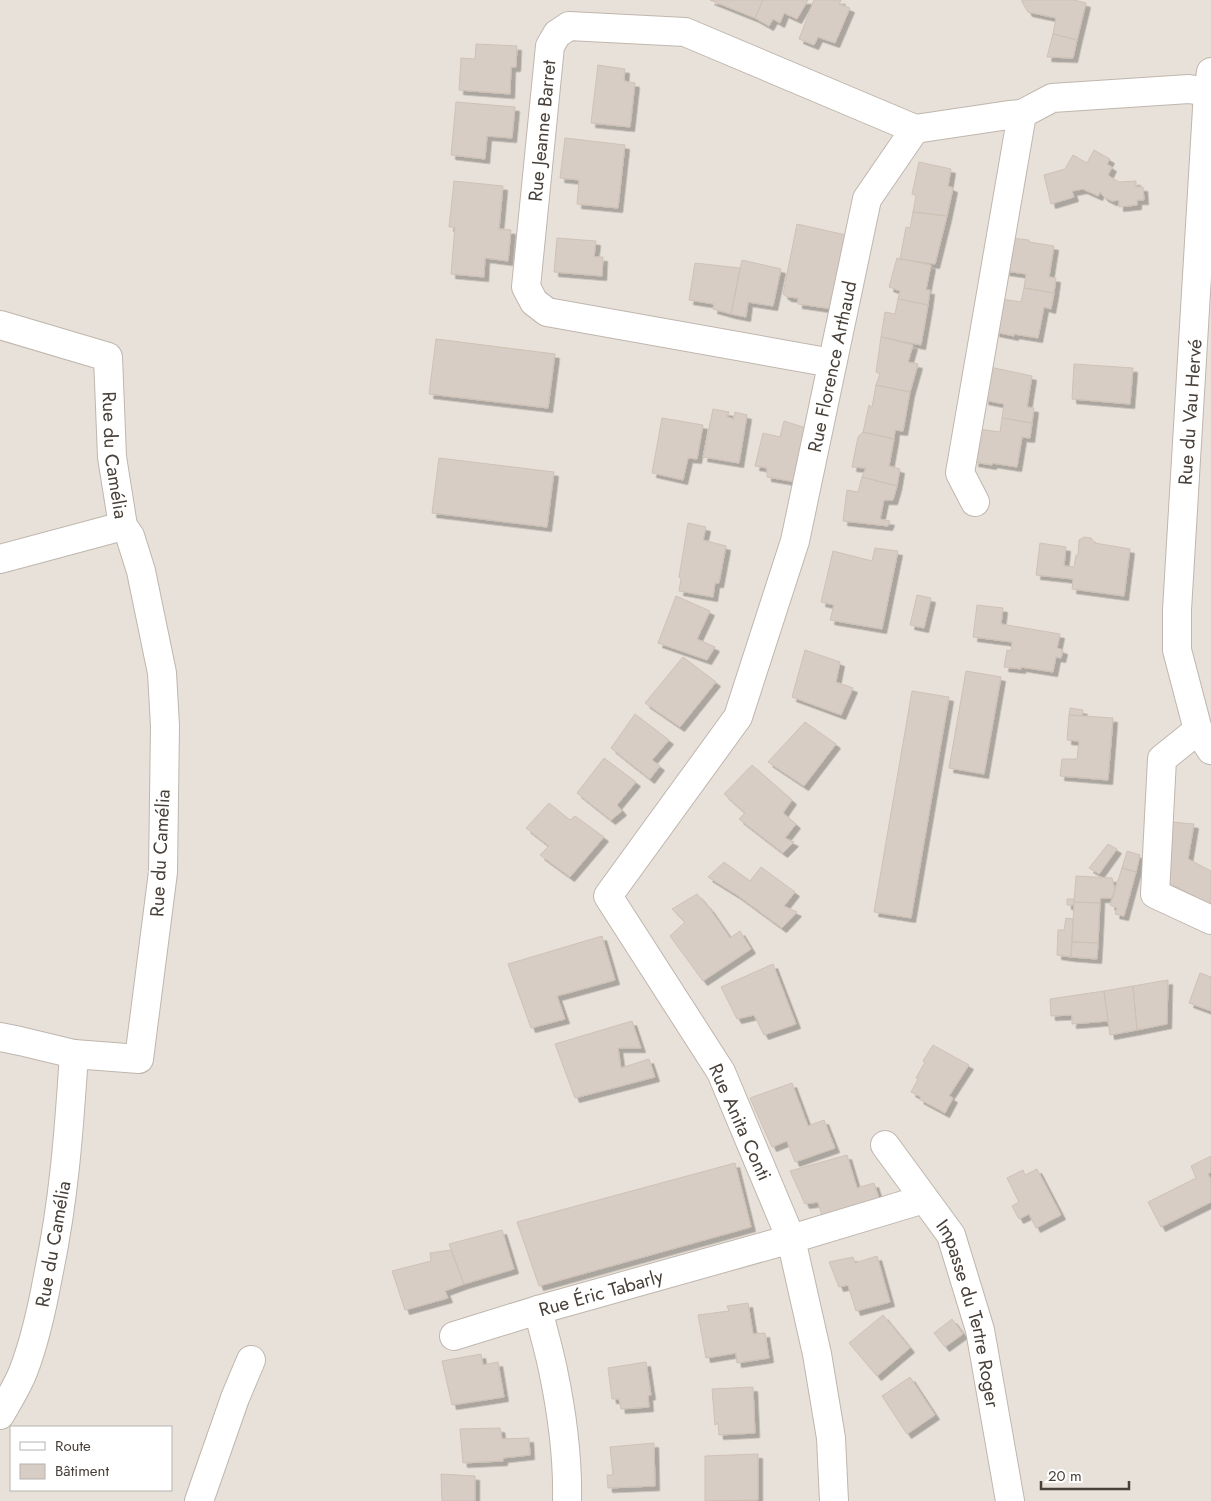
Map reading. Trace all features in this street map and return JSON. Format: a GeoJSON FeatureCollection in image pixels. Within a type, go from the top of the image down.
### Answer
{"type":"FeatureCollection","features":[{"type":"Feature","properties":{"kind":"street","name":"Rue Jeanne Barret"},"geometry":{"type":"LineString","coordinates":[[832,363],[547,312],[534,302],[526,288],[550,46],[557,34],[569,26],[685,32],[915,129]]}},
{"type":"Feature","properties":{"kind":"street","name":"Rue du Vau Hervé"},"geometry":{"type":"LineString","coordinates":[[1022,114],[1052,98],[1189,89],[1210,82],[1204,293],[1177,610],[1177,650],[1205,740],[1162,759],[1155,894],[1211,920]]}},
{"type":"Feature","properties":{"kind":"street"},"geometry":{"type":"LineString","coordinates":[[915,129],[1022,114],[960,473],[975,502]]}},
{"type":"Feature","properties":{"kind":"street","name":"Rue Florence Arthaud"},"geometry":{"type":"LineString","coordinates":[[738,717],[795,541],[867,199],[915,129]]}},
{"type":"Feature","properties":{"kind":"street","name":"Rue du Camélia"},"geometry":{"type":"LineString","coordinates":[[0,325],[108,357],[112,457],[123,526],[130,536],[141,571],[162,673],[165,726],[163,872],[139,1059],[74,1054],[62,1194],[38,1329],[22,1373],[0,1415]]}},
{"type":"Feature","properties":{"kind":"street"},"geometry":{"type":"LineString","coordinates":[[0,559],[123,526]]}},
{"type":"Feature","properties":{"kind":"street","name":"Rue Anita Conti"},"geometry":{"type":"LineString","coordinates":[[738,717],[608,896],[721,1072],[791,1239],[817,1354],[830,1428],[834,1501]]}},
{"type":"Feature","properties":{"kind":"street"},"geometry":{"type":"LineString","coordinates":[[0,1037],[74,1054]]}},
{"type":"Feature","properties":{"kind":"street","name":"Impasse du Tertre Roger"},"geometry":{"type":"LineString","coordinates":[[885,1145],[951,1235],[980,1330],[1010,1501]]}},
{"type":"Feature","properties":{"kind":"street","name":"Rue Éric Tabarly"},"geometry":{"type":"LineString","coordinates":[[567,1501],[562,1426],[553,1369],[538,1310],[791,1239],[924,1199]]}},
{"type":"Feature","properties":{"kind":"street"},"geometry":{"type":"LineString","coordinates":[[454,1336],[538,1310]]}},
{"type":"Feature","properties":{"kind":"street"},"geometry":{"type":"LineString","coordinates":[[199,1501],[235,1398],[251,1360]]}},
{"type":"Feature","properties":{"kind":"shaded area"},"geometry":{"type":"Polygon","coordinates":[[[0,0],[1211,0],[1211,1501],[0,1501],[0,0]]]}},
{"type":"Feature","properties":{"kind":"building"},"geometry":{"type":"Polygon","coordinates":[[[710,0],[763,0],[755,18],[710,0]]]}},
{"type":"Feature","properties":{"kind":"building"},"geometry":{"type":"Polygon","coordinates":[[[763,0],[808,0],[797,19],[784,13],[780,23],[773,19],[769,26],[755,18],[763,0]]]}},
{"type":"Feature","properties":{"kind":"building"},"geometry":{"type":"Polygon","coordinates":[[[814,0],[841,0],[839,4],[850,8],[835,43],[818,37],[814,45],[799,39],[814,0]]]}},
{"type":"Feature","properties":{"kind":"building"},"geometry":{"type":"Polygon","coordinates":[[[1022,0],[1074,0],[1086,3],[1077,40],[1053,34],[1056,18],[1028,12],[1022,0]]]}},
{"type":"Feature","properties":{"kind":"building"},"geometry":{"type":"Polygon","coordinates":[[[1053,34],[1077,40],[1073,58],[1047,57],[1053,34]]]}},
{"type":"Feature","properties":{"kind":"building"},"geometry":{"type":"Polygon","coordinates":[[[476,44],[517,46],[516,67],[511,67],[510,94],[459,90],[461,58],[475,59],[476,44]]]}},
{"type":"Feature","properties":{"kind":"building"},"geometry":{"type":"Polygon","coordinates":[[[598,65],[625,69],[624,81],[635,83],[630,127],[591,123],[598,65]]]}},
{"type":"Feature","properties":{"kind":"building"},"geometry":{"type":"Polygon","coordinates":[[[456,102],[515,107],[512,138],[487,136],[485,159],[451,155],[456,102]]]}},
{"type":"Feature","properties":{"kind":"building"},"geometry":{"type":"Polygon","coordinates":[[[565,138],[625,145],[618,208],[577,204],[579,180],[560,178],[565,138]]]}},
{"type":"Feature","properties":{"kind":"building"},"geometry":{"type":"Polygon","coordinates":[[[1094,150],[1110,159],[1107,164],[1112,167],[1108,175],[1119,182],[1136,181],[1136,187],[1143,187],[1144,200],[1137,200],[1137,205],[1119,207],[1119,200],[1112,201],[1104,197],[1100,192],[1098,196],[1083,189],[1072,191],[1074,197],[1051,204],[1044,175],[1065,169],[1073,155],[1087,163],[1094,150]]]}},
{"type":"Feature","properties":{"kind":"building"},"geometry":{"type":"Polygon","coordinates":[[[919,162],[951,169],[948,186],[953,188],[947,216],[913,212],[916,196],[912,194],[919,162]]]}},
{"type":"Feature","properties":{"kind":"building"},"geometry":{"type":"Polygon","coordinates":[[[454,181],[503,186],[499,229],[511,230],[508,261],[485,258],[484,277],[451,274],[455,227],[449,227],[454,181]]]}},
{"type":"Feature","properties":{"kind":"building"},"geometry":{"type":"Polygon","coordinates":[[[913,212],[947,216],[935,264],[900,259],[906,227],[910,228],[913,212]]]}},
{"type":"Feature","properties":{"kind":"building"},"geometry":{"type":"Polygon","coordinates":[[[797,224],[846,235],[833,309],[798,304],[798,298],[787,297],[783,294],[797,224]]]}},
{"type":"Feature","properties":{"kind":"building"},"geometry":{"type":"Polygon","coordinates":[[[557,238],[596,241],[594,257],[603,257],[602,276],[554,272],[557,238]]]}},
{"type":"Feature","properties":{"kind":"building"},"geometry":{"type":"Polygon","coordinates":[[[1011,238],[1054,246],[1049,277],[1056,278],[1054,293],[1024,288],[1026,274],[1005,271],[1011,238]]]}},
{"type":"Feature","properties":{"kind":"building"},"geometry":{"type":"Polygon","coordinates":[[[897,258],[931,265],[926,290],[930,290],[928,305],[898,299],[900,291],[889,287],[897,258]]]}},
{"type":"Feature","properties":{"kind":"building"},"geometry":{"type":"Polygon","coordinates":[[[742,260],[781,269],[773,306],[748,302],[746,317],[731,314],[742,260]]]}},
{"type":"Feature","properties":{"kind":"building"},"geometry":{"type":"Polygon","coordinates":[[[695,263],[740,268],[731,314],[713,309],[714,304],[689,300],[695,263]]]}},
{"type":"Feature","properties":{"kind":"building"},"geometry":{"type":"Polygon","coordinates":[[[1024,288],[1054,293],[1051,309],[1044,307],[1038,338],[995,332],[1001,299],[1021,302],[1024,288]]]}},
{"type":"Feature","properties":{"kind":"building"},"geometry":{"type":"Polygon","coordinates":[[[898,299],[928,305],[921,345],[881,337],[885,312],[895,314],[898,299]]]}},
{"type":"Feature","properties":{"kind":"building"},"geometry":{"type":"Polygon","coordinates":[[[881,337],[913,345],[908,362],[918,364],[910,392],[876,385],[880,374],[876,372],[881,337]]]}},
{"type":"Feature","properties":{"kind":"building"},"geometry":{"type":"Polygon","coordinates":[[[436,339],[555,354],[548,408],[429,394],[436,339]]]}},
{"type":"Feature","properties":{"kind":"building"},"geometry":{"type":"Polygon","coordinates":[[[1074,364],[1133,368],[1130,404],[1072,399],[1074,364]]]}},
{"type":"Feature","properties":{"kind":"building"},"geometry":{"type":"Polygon","coordinates":[[[990,367],[1032,376],[1027,407],[1034,408],[1032,423],[1002,418],[1004,404],[984,400],[990,367]]]}},
{"type":"Feature","properties":{"kind":"building"},"geometry":{"type":"Polygon","coordinates":[[[876,385],[910,392],[903,431],[895,430],[894,439],[863,432],[869,405],[872,407],[876,385]]]}},
{"type":"Feature","properties":{"kind":"building"},"geometry":{"type":"Polygon","coordinates":[[[713,409],[729,412],[727,417],[734,419],[735,412],[747,415],[739,463],[703,457],[713,409]]]}},
{"type":"Feature","properties":{"kind":"building"},"geometry":{"type":"Polygon","coordinates":[[[662,418],[703,425],[697,459],[688,458],[683,480],[652,473],[662,418]]]}},
{"type":"Feature","properties":{"kind":"building"},"geometry":{"type":"Polygon","coordinates":[[[1002,418],[1032,423],[1030,438],[1022,437],[1017,467],[974,462],[979,429],[1000,432],[1002,418]]]}},
{"type":"Feature","properties":{"kind":"building"},"geometry":{"type":"Polygon","coordinates":[[[784,421],[806,428],[796,482],[767,477],[767,468],[755,466],[763,433],[780,437],[784,421]]]}},
{"type":"Feature","properties":{"kind":"building"},"geometry":{"type":"Polygon","coordinates":[[[863,432],[894,439],[889,466],[900,469],[897,486],[862,477],[866,468],[852,467],[858,437],[863,432]]]}},
{"type":"Feature","properties":{"kind":"building"},"geometry":{"type":"Polygon","coordinates":[[[439,458],[554,472],[547,527],[432,513],[439,458]]]}},
{"type":"Feature","properties":{"kind":"building"},"geometry":{"type":"Polygon","coordinates":[[[862,477],[897,486],[893,500],[884,500],[880,519],[890,521],[888,526],[843,521],[847,490],[858,492],[862,477]]]}},
{"type":"Feature","properties":{"kind":"building"},"geometry":{"type":"Polygon","coordinates":[[[688,523],[706,527],[703,540],[726,546],[719,583],[715,583],[713,597],[679,591],[681,579],[679,577],[688,523]]]}},
{"type":"Feature","properties":{"kind":"building"},"geometry":{"type":"Polygon","coordinates":[[[1084,537],[1091,538],[1095,543],[1130,549],[1124,596],[1072,589],[1073,579],[1036,575],[1040,543],[1066,547],[1064,566],[1074,567],[1076,555],[1078,555],[1079,540],[1084,537]]]}},
{"type":"Feature","properties":{"kind":"building"},"geometry":{"type":"Polygon","coordinates":[[[875,548],[898,551],[882,629],[830,620],[834,605],[821,602],[833,551],[872,561],[875,548]]]}},
{"type":"Feature","properties":{"kind":"building"},"geometry":{"type":"Polygon","coordinates":[[[917,595],[931,598],[924,628],[910,625],[917,595]]]}},
{"type":"Feature","properties":{"kind":"building"},"geometry":{"type":"Polygon","coordinates":[[[676,596],[710,611],[697,639],[715,647],[707,660],[658,643],[676,596]]]}},
{"type":"Feature","properties":{"kind":"building"},"geometry":{"type":"Polygon","coordinates":[[[977,605],[1003,608],[1001,624],[1060,634],[1057,648],[1063,650],[1061,658],[1056,657],[1053,672],[1021,667],[1021,669],[1004,667],[1007,650],[1011,651],[1012,642],[973,637],[977,605]]]}},
{"type":"Feature","properties":{"kind":"building"},"geometry":{"type":"Polygon","coordinates":[[[805,650],[840,662],[836,682],[853,688],[841,715],[792,697],[805,650]]]}},
{"type":"Feature","properties":{"kind":"building"},"geometry":{"type":"Polygon","coordinates":[[[683,657],[716,682],[680,727],[645,703],[683,657]]]}},
{"type":"Feature","properties":{"kind":"building"},"geometry":{"type":"Polygon","coordinates":[[[966,671],[1001,677],[984,774],[949,768],[966,671]]]}},
{"type":"Feature","properties":{"kind":"building"},"geometry":{"type":"Polygon","coordinates":[[[912,691],[949,697],[911,918],[874,912],[912,691]]]}},
{"type":"Feature","properties":{"kind":"building"},"geometry":{"type":"Polygon","coordinates":[[[1070,708],[1083,710],[1082,716],[1069,715],[1070,708]]]}},
{"type":"Feature","properties":{"kind":"building"},"geometry":{"type":"Polygon","coordinates":[[[635,714],[669,740],[652,760],[660,766],[650,779],[611,748],[635,714]]]}},
{"type":"Feature","properties":{"kind":"building"},"geometry":{"type":"Polygon","coordinates":[[[1069,715],[1113,718],[1108,780],[1060,776],[1062,759],[1077,759],[1079,741],[1067,740],[1069,715]]]}},
{"type":"Feature","properties":{"kind":"building"},"geometry":{"type":"Polygon","coordinates":[[[805,722],[836,744],[804,786],[768,762],[805,722]]]}},
{"type":"Feature","properties":{"kind":"building"},"geometry":{"type":"Polygon","coordinates":[[[604,758],[636,782],[617,805],[622,811],[611,820],[577,793],[604,758]]]}},
{"type":"Feature","properties":{"kind":"building"},"geometry":{"type":"Polygon","coordinates":[[[752,765],[792,800],[783,813],[796,824],[785,838],[794,842],[783,853],[739,819],[745,813],[724,794],[752,765]]]}},
{"type":"Feature","properties":{"kind":"building"},"geometry":{"type":"Polygon","coordinates":[[[549,803],[570,820],[575,816],[604,837],[570,877],[540,855],[549,846],[526,828],[549,803]]]}},
{"type":"Feature","properties":{"kind":"building"},"geometry":{"type":"Polygon","coordinates":[[[1172,822],[1194,824],[1188,859],[1211,871],[1211,905],[1169,883],[1172,822]]]}},
{"type":"Feature","properties":{"kind":"building"},"geometry":{"type":"Polygon","coordinates":[[[1108,844],[1117,849],[1099,874],[1089,868],[1108,844]]]}},
{"type":"Feature","properties":{"kind":"building"},"geometry":{"type":"Polygon","coordinates":[[[1127,851],[1140,855],[1136,872],[1122,868],[1127,851]]]}},
{"type":"Feature","properties":{"kind":"building"},"geometry":{"type":"Polygon","coordinates":[[[724,862],[750,881],[761,867],[795,892],[784,906],[797,912],[782,928],[737,895],[708,877],[724,862]]]}},
{"type":"Feature","properties":{"kind":"building"},"geometry":{"type":"Polygon","coordinates":[[[1122,868],[1136,872],[1124,916],[1115,914],[1117,908],[1110,905],[1122,868]]]}},
{"type":"Feature","properties":{"kind":"building"},"geometry":{"type":"Polygon","coordinates":[[[1076,876],[1112,878],[1115,890],[1113,898],[1100,898],[1100,903],[1074,902],[1076,876]]]}},
{"type":"Feature","properties":{"kind":"building"},"geometry":{"type":"Polygon","coordinates":[[[697,894],[730,938],[740,931],[751,949],[703,981],[670,936],[685,922],[672,909],[697,894]]]}},
{"type":"Feature","properties":{"kind":"building"},"geometry":{"type":"Polygon","coordinates":[[[1067,899],[1074,899],[1074,905],[1067,905],[1067,899]]]}},
{"type":"Feature","properties":{"kind":"building"},"geometry":{"type":"Polygon","coordinates":[[[1074,902],[1100,903],[1098,943],[1072,942],[1074,902]]]}},
{"type":"Feature","properties":{"kind":"building"},"geometry":{"type":"Polygon","coordinates":[[[1066,918],[1073,919],[1071,957],[1057,955],[1058,930],[1064,930],[1066,918]]]}},
{"type":"Feature","properties":{"kind":"building"},"geometry":{"type":"Polygon","coordinates":[[[602,936],[615,980],[557,996],[565,1019],[531,1028],[508,964],[602,936]]]}},
{"type":"Feature","properties":{"kind":"building"},"geometry":{"type":"Polygon","coordinates":[[[1072,942],[1098,943],[1097,959],[1071,957],[1072,942]]]}},
{"type":"Feature","properties":{"kind":"building"},"geometry":{"type":"Polygon","coordinates":[[[773,964],[796,1024],[764,1035],[754,1015],[737,1019],[721,987],[773,964]]]}},
{"type":"Feature","properties":{"kind":"building"},"geometry":{"type":"Polygon","coordinates":[[[1200,973],[1211,977],[1211,1011],[1189,1003],[1200,973]]]}},
{"type":"Feature","properties":{"kind":"building"},"geometry":{"type":"Polygon","coordinates":[[[1168,980],[1167,1024],[1137,1030],[1133,986],[1168,980]]]}},
{"type":"Feature","properties":{"kind":"building"},"geometry":{"type":"Polygon","coordinates":[[[1133,986],[1137,1030],[1110,1035],[1104,991],[1133,986]]]}},
{"type":"Feature","properties":{"kind":"building"},"geometry":{"type":"Polygon","coordinates":[[[1104,991],[1108,1021],[1072,1024],[1072,1015],[1051,1016],[1050,999],[1104,991]]]}},
{"type":"Feature","properties":{"kind":"building"},"geometry":{"type":"Polygon","coordinates":[[[632,1021],[641,1048],[618,1048],[621,1068],[649,1059],[655,1077],[575,1098],[555,1044],[632,1021]]]}},
{"type":"Feature","properties":{"kind":"building"},"geometry":{"type":"Polygon","coordinates":[[[933,1045],[969,1065],[949,1096],[953,1098],[945,1113],[919,1099],[921,1097],[911,1092],[925,1062],[923,1061],[933,1045]]]}},
{"type":"Feature","properties":{"kind":"building"},"geometry":{"type":"Polygon","coordinates":[[[792,1083],[808,1126],[824,1120],[835,1148],[795,1162],[787,1141],[772,1147],[750,1098],[792,1083]]]}},
{"type":"Feature","properties":{"kind":"building"},"geometry":{"type":"Polygon","coordinates":[[[847,1155],[857,1188],[874,1183],[879,1198],[822,1216],[818,1202],[805,1204],[790,1171],[847,1155]]]}},
{"type":"Feature","properties":{"kind":"building"},"geometry":{"type":"Polygon","coordinates":[[[1211,1156],[1211,1172],[1208,1174],[1211,1180],[1211,1202],[1161,1227],[1148,1202],[1196,1178],[1191,1166],[1211,1156]]]}},
{"type":"Feature","properties":{"kind":"building"},"geometry":{"type":"Polygon","coordinates":[[[735,1163],[751,1227],[539,1286],[517,1222],[735,1163]]]}},
{"type":"Feature","properties":{"kind":"building"},"geometry":{"type":"Polygon","coordinates":[[[1037,1169],[1061,1215],[1036,1228],[1029,1214],[1019,1219],[1012,1206],[1019,1202],[1007,1178],[1023,1170],[1025,1175],[1037,1169]]]}},
{"type":"Feature","properties":{"kind":"building"},"geometry":{"type":"Polygon","coordinates":[[[502,1230],[514,1269],[464,1284],[449,1244],[502,1230]]]}},
{"type":"Feature","properties":{"kind":"building"},"geometry":{"type":"Polygon","coordinates":[[[451,1250],[464,1284],[445,1291],[448,1298],[405,1310],[392,1271],[431,1261],[430,1253],[451,1250]]]}},
{"type":"Feature","properties":{"kind":"building"},"geometry":{"type":"Polygon","coordinates":[[[877,1256],[890,1302],[856,1311],[848,1285],[839,1287],[829,1262],[853,1257],[855,1263],[877,1256]]]}},
{"type":"Feature","properties":{"kind":"building"},"geometry":{"type":"Polygon","coordinates":[[[748,1303],[753,1334],[765,1333],[769,1358],[737,1363],[736,1353],[706,1358],[698,1315],[729,1311],[727,1306],[748,1303]]]}},
{"type":"Feature","properties":{"kind":"building"},"geometry":{"type":"Polygon","coordinates":[[[883,1315],[910,1348],[877,1376],[849,1343],[883,1315]]]}},
{"type":"Feature","properties":{"kind":"building"},"geometry":{"type":"Polygon","coordinates":[[[952,1319],[963,1334],[945,1347],[934,1333],[952,1319]]]}},
{"type":"Feature","properties":{"kind":"building"},"geometry":{"type":"Polygon","coordinates":[[[481,1354],[483,1365],[498,1362],[504,1397],[452,1405],[442,1361],[481,1354]]]}},
{"type":"Feature","properties":{"kind":"building"},"geometry":{"type":"Polygon","coordinates":[[[646,1362],[651,1395],[648,1396],[649,1407],[621,1409],[619,1399],[612,1399],[608,1368],[646,1362]]]}},
{"type":"Feature","properties":{"kind":"building"},"geometry":{"type":"Polygon","coordinates":[[[910,1377],[935,1415],[907,1434],[882,1396],[910,1377]]]}},
{"type":"Feature","properties":{"kind":"building"},"geometry":{"type":"Polygon","coordinates":[[[753,1387],[755,1433],[719,1435],[718,1423],[715,1425],[712,1389],[753,1387]]]}},
{"type":"Feature","properties":{"kind":"building"},"geometry":{"type":"Polygon","coordinates":[[[500,1428],[502,1439],[529,1438],[530,1455],[503,1458],[503,1461],[463,1463],[460,1429],[500,1428]]]}},
{"type":"Feature","properties":{"kind":"building"},"geometry":{"type":"Polygon","coordinates":[[[654,1443],[655,1486],[608,1488],[607,1475],[613,1475],[610,1447],[654,1443]]]}},
{"type":"Feature","properties":{"kind":"building"},"geometry":{"type":"Polygon","coordinates":[[[758,1454],[758,1500],[705,1501],[705,1456],[758,1454]]]}},
{"type":"Feature","properties":{"kind":"building"},"geometry":{"type":"Polygon","coordinates":[[[441,1474],[475,1476],[475,1501],[442,1501],[441,1474]]]}}]}
